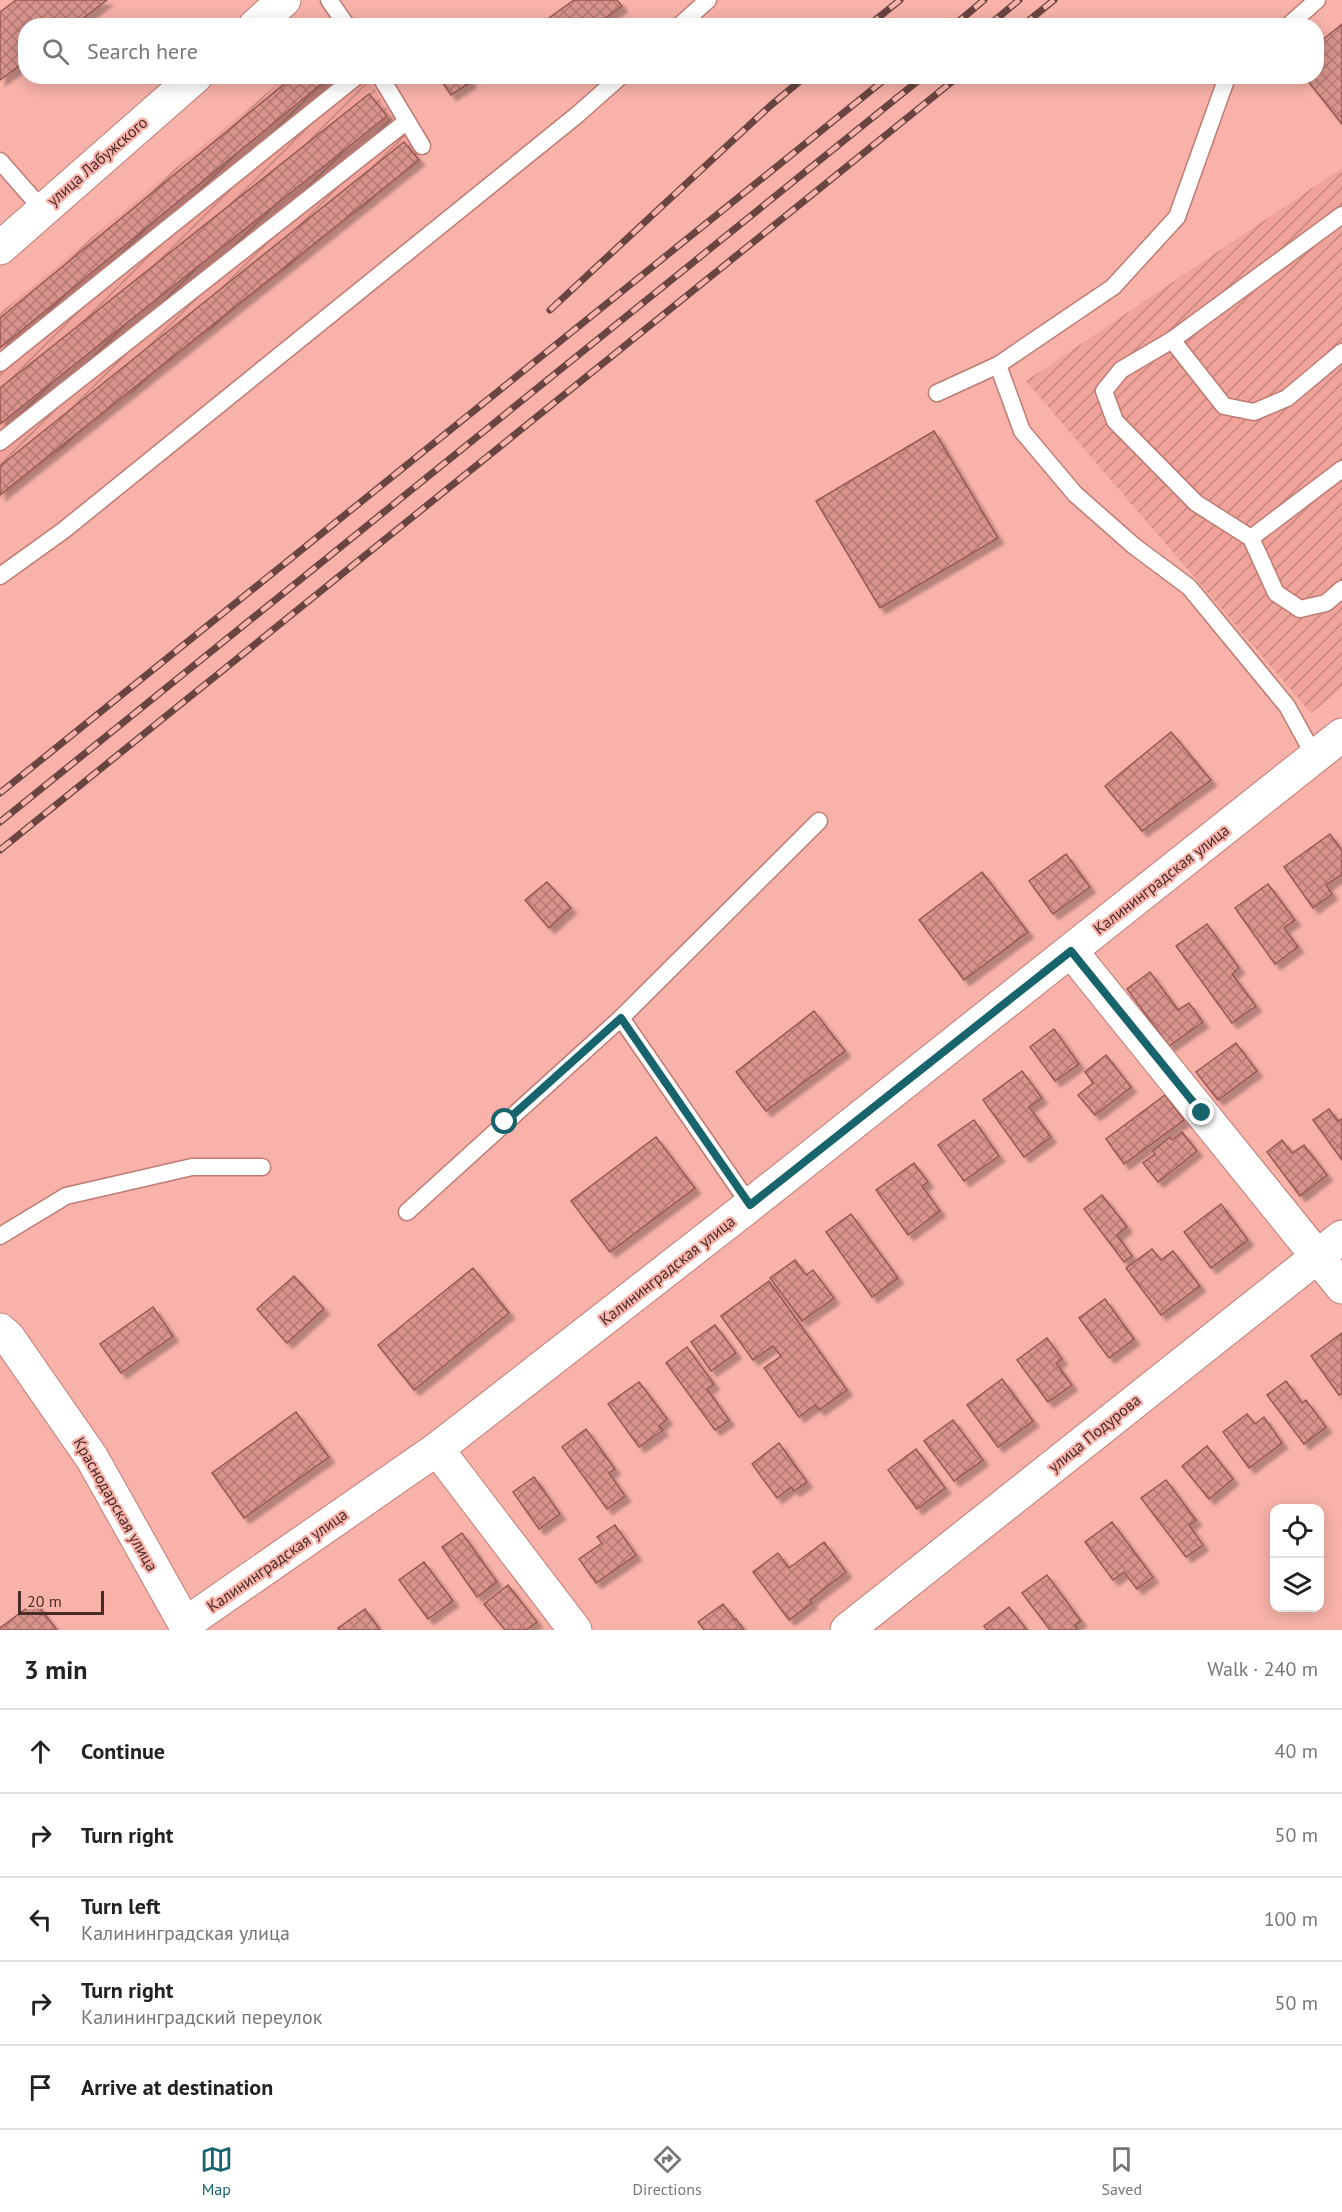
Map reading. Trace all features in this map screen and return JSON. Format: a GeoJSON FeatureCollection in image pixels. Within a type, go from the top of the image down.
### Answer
{"type":"FeatureCollection","features":[{"type":"Feature","properties":{"kind":"street"},"geometry":{"type":"LineString","coordinates":[[264,18],[285,0]]}},
{"type":"Feature","properties":{"kind":"street","name":"улица Лабужского"},"geometry":{"type":"LineString","coordinates":[[0,248],[187,84]]}},
{"type":"Feature","properties":{"kind":"street","name":"Калининградская улица"},"geometry":{"type":"LineString","coordinates":[[180,1627],[437,1449],[750,1205],[1342,735]]}},
{"type":"Feature","properties":{"kind":"street"},"geometry":{"type":"LineString","coordinates":[[1071,951],[1330,1247],[1342,1287]]}},
{"type":"Feature","properties":{"kind":"street","name":"улица Подурова"},"geometry":{"type":"LineString","coordinates":[[847,1630],[1330,1247]]}},
{"type":"Feature","properties":{"kind":"street","name":"Краснодарская улица"},"geometry":{"type":"LineString","coordinates":[[0,1330],[8,1337],[92,1458],[180,1627]]}},
{"type":"Feature","properties":{"kind":"street"},"geometry":{"type":"LineString","coordinates":[[437,1449],[575,1630]]}},
{"type":"Feature","properties":{"kind":"lane"},"geometry":{"type":"LineString","coordinates":[[329,0],[341,18]]}},
{"type":"Feature","properties":{"kind":"lane"},"geometry":{"type":"LineString","coordinates":[[688,18],[708,0]]}},
{"type":"Feature","properties":{"kind":"lane"},"geometry":{"type":"LineString","coordinates":[[1297,18],[1317,0]]}},
{"type":"Feature","properties":{"kind":"lane"},"geometry":{"type":"LineString","coordinates":[[0,363],[347,84]]}},
{"type":"Feature","properties":{"kind":"lane"},"geometry":{"type":"LineString","coordinates":[[385,84],[422,146]]}},
{"type":"Feature","properties":{"kind":"lane"},"geometry":{"type":"LineString","coordinates":[[0,576],[64,530],[577,116],[612,84]]}},
{"type":"Feature","properties":{"kind":"lane"},"geometry":{"type":"LineString","coordinates":[[937,393],[998,365],[1113,287],[1177,217],[1225,84]]}},
{"type":"Feature","properties":{"kind":"lane"},"geometry":{"type":"LineString","coordinates":[[0,442],[407,121]]}},
{"type":"Feature","properties":{"kind":"lane"},"geometry":{"type":"LineString","coordinates":[[0,161],[42,209]]}},
{"type":"Feature","properties":{"kind":"lane"},"geometry":{"type":"LineString","coordinates":[[1342,215],[1172,340],[1121,370],[1104,391],[1115,421],[1196,503],[1251,538],[1276,593],[1300,609],[1326,603],[1342,590]]}},
{"type":"Feature","properties":{"kind":"lane"},"geometry":{"type":"LineString","coordinates":[[1172,340],[1224,406],[1254,412],[1287,398],[1342,352]]}},
{"type":"Feature","properties":{"kind":"lane"},"geometry":{"type":"LineString","coordinates":[[998,365],[1022,431],[1075,494],[1134,546],[1189,587],[1287,706],[1315,757]]}},
{"type":"Feature","properties":{"kind":"lane"},"geometry":{"type":"LineString","coordinates":[[1251,538],[1342,470]]}},
{"type":"Feature","properties":{"kind":"lane"},"geometry":{"type":"LineString","coordinates":[[406,1212],[621,1018],[819,821]]}},
{"type":"Feature","properties":{"kind":"lane"},"geometry":{"type":"LineString","coordinates":[[621,1018],[750,1205]]}},
{"type":"Feature","properties":{"kind":"lane"},"geometry":{"type":"LineString","coordinates":[[0,1236],[66,1196],[192,1167],[262,1167]]}},
{"type":"Feature","properties":{"kind":"shaded area"},"geometry":{"type":"Polygon","coordinates":[[[278,84],[372,84],[421,161],[0,499],[0,313],[278,84]]]}},
{"type":"Feature","properties":{"kind":"shaded area"},"geometry":{"type":"Polygon","coordinates":[[[1342,168],[1342,688],[1311,713],[1026,381],[1342,168]]]}},
{"type":"Feature","properties":{"kind":"building"},"geometry":{"type":"Polygon","coordinates":[[[16,0],[107,0],[83,18],[18,18],[18,67],[0,80],[0,12],[16,0]]]}},
{"type":"Feature","properties":{"kind":"building"},"geometry":{"type":"Polygon","coordinates":[[[574,0],[617,0],[622,6],[606,18],[549,18],[574,0]]]}},
{"type":"Feature","properties":{"kind":"building"},"geometry":{"type":"Polygon","coordinates":[[[1342,24],[1342,124],[1310,84],[1324,84],[1324,39],[1342,24]]]}},
{"type":"Feature","properties":{"kind":"building"},"geometry":{"type":"Polygon","coordinates":[[[284,84],[321,84],[0,348],[0,318],[284,84]]]}},
{"type":"Feature","properties":{"kind":"building"},"geometry":{"type":"Polygon","coordinates":[[[443,84],[468,84],[451,95],[443,84]]]}},
{"type":"Feature","properties":{"kind":"building"},"geometry":{"type":"Polygon","coordinates":[[[369,94],[387,116],[0,424],[0,388],[369,94]]]}},
{"type":"Feature","properties":{"kind":"building"},"geometry":{"type":"Polygon","coordinates":[[[404,142],[419,160],[0,495],[0,466],[404,142]]]}},
{"type":"Feature","properties":{"kind":"building"},"geometry":{"type":"Polygon","coordinates":[[[934,431],[998,538],[880,608],[816,501],[934,431]]]}},
{"type":"Feature","properties":{"kind":"building"},"geometry":{"type":"Polygon","coordinates":[[[1171,732],[1211,780],[1142,831],[1105,786],[1171,732]]]}},
{"type":"Feature","properties":{"kind":"building"},"geometry":{"type":"Polygon","coordinates":[[[1330,834],[1342,851],[1342,874],[1326,885],[1332,894],[1313,908],[1284,867],[1330,834]]]}},
{"type":"Feature","properties":{"kind":"building"},"geometry":{"type":"Polygon","coordinates":[[[1066,854],[1090,887],[1053,914],[1029,881],[1066,854]]]}},
{"type":"Feature","properties":{"kind":"building"},"geometry":{"type":"Polygon","coordinates":[[[982,872],[1028,932],[964,980],[919,920],[982,872]]]}},
{"type":"Feature","properties":{"kind":"building"},"geometry":{"type":"Polygon","coordinates":[[[547,882],[571,908],[549,928],[525,900],[547,882]]]}},
{"type":"Feature","properties":{"kind":"building"},"geometry":{"type":"Polygon","coordinates":[[[1268,884],[1295,920],[1284,928],[1298,947],[1275,964],[1235,908],[1268,884]]]}},
{"type":"Feature","properties":{"kind":"building"},"geometry":{"type":"Polygon","coordinates":[[[1207,924],[1239,968],[1232,974],[1256,1006],[1232,1023],[1176,946],[1207,924]]]}},
{"type":"Feature","properties":{"kind":"building"},"geometry":{"type":"Polygon","coordinates":[[[1150,972],[1178,1010],[1189,1003],[1203,1022],[1169,1046],[1127,989],[1150,972]]]}},
{"type":"Feature","properties":{"kind":"building"},"geometry":{"type":"Polygon","coordinates":[[[814,1011],[845,1051],[766,1111],[736,1072],[814,1011]]]}},
{"type":"Feature","properties":{"kind":"building"},"geometry":{"type":"Polygon","coordinates":[[[1054,1029],[1079,1064],[1055,1081],[1030,1047],[1054,1029]]]}},
{"type":"Feature","properties":{"kind":"building"},"geometry":{"type":"Polygon","coordinates":[[[1236,1043],[1257,1071],[1218,1100],[1196,1072],[1236,1043]]]}},
{"type":"Feature","properties":{"kind":"building"},"geometry":{"type":"Polygon","coordinates":[[[1106,1055],[1131,1087],[1095,1115],[1078,1095],[1093,1083],[1085,1072],[1106,1055]]]}},
{"type":"Feature","properties":{"kind":"building"},"geometry":{"type":"Polygon","coordinates":[[[1022,1071],[1042,1098],[1029,1107],[1051,1137],[1024,1157],[983,1100],[1022,1071]]]}},
{"type":"Feature","properties":{"kind":"building"},"geometry":{"type":"Polygon","coordinates":[[[1165,1095],[1184,1120],[1124,1164],[1106,1139],[1165,1095]]]}},
{"type":"Feature","properties":{"kind":"building"},"geometry":{"type":"Polygon","coordinates":[[[1329,1109],[1338,1121],[1342,1119],[1342,1160],[1313,1120],[1329,1109]]]}},
{"type":"Feature","properties":{"kind":"building"},"geometry":{"type":"Polygon","coordinates":[[[974,1120],[999,1156],[964,1181],[938,1145],[974,1120]]]}},
{"type":"Feature","properties":{"kind":"building"},"geometry":{"type":"Polygon","coordinates":[[[1182,1132],[1197,1151],[1158,1182],[1143,1163],[1155,1154],[1153,1151],[1170,1137],[1172,1140],[1182,1132]]]}},
{"type":"Feature","properties":{"kind":"building"},"geometry":{"type":"Polygon","coordinates":[[[656,1137],[695,1188],[610,1252],[571,1201],[656,1137]]]}},
{"type":"Feature","properties":{"kind":"building"},"geometry":{"type":"Polygon","coordinates":[[[1282,1140],[1292,1153],[1304,1145],[1327,1175],[1300,1196],[1267,1152],[1282,1140]]]}},
{"type":"Feature","properties":{"kind":"building"},"geometry":{"type":"Polygon","coordinates":[[[914,1163],[928,1182],[922,1186],[940,1211],[908,1235],[876,1190],[914,1163]]]}},
{"type":"Feature","properties":{"kind":"building"},"geometry":{"type":"Polygon","coordinates":[[[1102,1195],[1127,1227],[1117,1235],[1132,1256],[1124,1262],[1084,1209],[1102,1195]]]}},
{"type":"Feature","properties":{"kind":"building"},"geometry":{"type":"Polygon","coordinates":[[[1221,1204],[1248,1240],[1211,1268],[1184,1232],[1221,1204]]]}},
{"type":"Feature","properties":{"kind":"building"},"geometry":{"type":"Polygon","coordinates":[[[851,1214],[898,1278],[872,1297],[826,1232],[851,1214]]]}},
{"type":"Feature","properties":{"kind":"building"},"geometry":{"type":"Polygon","coordinates":[[[1152,1249],[1161,1260],[1173,1251],[1200,1286],[1161,1315],[1126,1268],[1152,1249]]]}},
{"type":"Feature","properties":{"kind":"building"},"geometry":{"type":"Polygon","coordinates":[[[795,1260],[806,1275],[813,1270],[834,1298],[802,1321],[770,1278],[795,1260]]]}},
{"type":"Feature","properties":{"kind":"building"},"geometry":{"type":"Polygon","coordinates":[[[473,1268],[509,1313],[414,1390],[378,1345],[473,1268]]]}},
{"type":"Feature","properties":{"kind":"building"},"geometry":{"type":"Polygon","coordinates":[[[294,1276],[324,1309],[287,1343],[257,1309],[294,1276]]]}},
{"type":"Feature","properties":{"kind":"building"},"geometry":{"type":"Polygon","coordinates":[[[769,1281],[847,1390],[819,1410],[815,1405],[799,1417],[764,1368],[781,1356],[773,1346],[753,1360],[721,1316],[769,1281]]]}},
{"type":"Feature","properties":{"kind":"building"},"geometry":{"type":"Polygon","coordinates":[[[1105,1299],[1134,1339],[1109,1358],[1079,1318],[1105,1299]]]}},
{"type":"Feature","properties":{"kind":"building"},"geometry":{"type":"Polygon","coordinates":[[[153,1307],[173,1336],[121,1373],[100,1344],[153,1307]]]}},
{"type":"Feature","properties":{"kind":"building"},"geometry":{"type":"Polygon","coordinates":[[[715,1325],[736,1353],[711,1371],[691,1342],[715,1325]]]}},
{"type":"Feature","properties":{"kind":"building"},"geometry":{"type":"Polygon","coordinates":[[[1342,1333],[1342,1393],[1339,1395],[1311,1356],[1342,1333]]]}},
{"type":"Feature","properties":{"kind":"building"},"geometry":{"type":"Polygon","coordinates":[[[1047,1338],[1062,1359],[1056,1363],[1072,1385],[1048,1402],[1017,1360],[1047,1338]]]}},
{"type":"Feature","properties":{"kind":"building"},"geometry":{"type":"Polygon","coordinates":[[[687,1347],[714,1384],[707,1389],[729,1420],[715,1430],[666,1363],[687,1347]]]}},
{"type":"Feature","properties":{"kind":"building"},"geometry":{"type":"Polygon","coordinates":[[[1002,1379],[1033,1421],[998,1447],[967,1405],[1002,1379]]]}},
{"type":"Feature","properties":{"kind":"building"},"geometry":{"type":"Polygon","coordinates":[[[1286,1381],[1302,1403],[1306,1400],[1326,1427],[1304,1444],[1267,1395],[1286,1381]]]}},
{"type":"Feature","properties":{"kind":"building"},"geometry":{"type":"Polygon","coordinates":[[[639,1382],[667,1419],[659,1426],[663,1430],[639,1447],[608,1404],[639,1382]]]}},
{"type":"Feature","properties":{"kind":"building"},"geometry":{"type":"Polygon","coordinates":[[[296,1412],[329,1457],[244,1518],[212,1473],[296,1412]]]}},
{"type":"Feature","properties":{"kind":"building"},"geometry":{"type":"Polygon","coordinates":[[[1247,1414],[1255,1424],[1264,1417],[1282,1443],[1249,1468],[1223,1432],[1247,1414]]]}},
{"type":"Feature","properties":{"kind":"building"},"geometry":{"type":"Polygon","coordinates":[[[953,1420],[983,1460],[954,1481],[924,1441],[953,1420]]]}},
{"type":"Feature","properties":{"kind":"building"},"geometry":{"type":"Polygon","coordinates":[[[586,1429],[615,1469],[609,1473],[625,1496],[607,1509],[562,1447],[586,1429]]]}},
{"type":"Feature","properties":{"kind":"building"},"geometry":{"type":"Polygon","coordinates":[[[779,1443],[807,1482],[794,1491],[791,1487],[777,1498],[752,1464],[779,1443]]]}},
{"type":"Feature","properties":{"kind":"building"},"geometry":{"type":"Polygon","coordinates":[[[1207,1446],[1233,1479],[1209,1499],[1182,1466],[1207,1446]]]}},
{"type":"Feature","properties":{"kind":"building"},"geometry":{"type":"Polygon","coordinates":[[[916,1449],[945,1488],[917,1509],[888,1470],[916,1449]]]}},
{"type":"Feature","properties":{"kind":"building"},"geometry":{"type":"Polygon","coordinates":[[[534,1477],[560,1514],[539,1529],[513,1492],[534,1477]]]}},
{"type":"Feature","properties":{"kind":"building"},"geometry":{"type":"Polygon","coordinates":[[[1166,1480],[1196,1520],[1189,1525],[1203,1545],[1186,1557],[1141,1498],[1166,1480]]]}},
{"type":"Feature","properties":{"kind":"building"},"geometry":{"type":"Polygon","coordinates":[[[1112,1522],[1153,1577],[1137,1589],[1124,1572],[1113,1580],[1085,1542],[1112,1522]]]}},
{"type":"Feature","properties":{"kind":"building"},"geometry":{"type":"Polygon","coordinates":[[[615,1525],[636,1555],[596,1583],[579,1559],[602,1543],[597,1537],[615,1525]]]}},
{"type":"Feature","properties":{"kind":"building"},"geometry":{"type":"Polygon","coordinates":[[[462,1533],[497,1582],[477,1597],[442,1547],[462,1533]]]}},
{"type":"Feature","properties":{"kind":"building"},"geometry":{"type":"Polygon","coordinates":[[[824,1542],[846,1572],[810,1600],[812,1603],[789,1620],[753,1572],[778,1553],[789,1568],[824,1542]]]}},
{"type":"Feature","properties":{"kind":"building"},"geometry":{"type":"Polygon","coordinates":[[[424,1562],[453,1601],[428,1619],[399,1580],[424,1562]]]}},
{"type":"Feature","properties":{"kind":"building"},"geometry":{"type":"Polygon","coordinates":[[[1047,1575],[1081,1621],[1075,1625],[1078,1630],[1050,1630],[1022,1593],[1047,1575]]]}},
{"type":"Feature","properties":{"kind":"building"},"geometry":{"type":"Polygon","coordinates":[[[508,1585],[537,1622],[526,1630],[505,1630],[484,1604],[508,1585]]]}},
{"type":"Feature","properties":{"kind":"building"},"geometry":{"type":"Polygon","coordinates":[[[35,1602],[57,1630],[0,1630],[0,1628],[35,1602]]]}},
{"type":"Feature","properties":{"kind":"building"},"geometry":{"type":"Polygon","coordinates":[[[723,1604],[744,1630],[704,1630],[698,1622],[723,1604]]]}},
{"type":"Feature","properties":{"kind":"building"},"geometry":{"type":"Polygon","coordinates":[[[1009,1607],[1027,1630],[987,1630],[984,1626],[1009,1607]]]}},
{"type":"Feature","properties":{"kind":"building"},"geometry":{"type":"Polygon","coordinates":[[[365,1609],[380,1630],[339,1630],[338,1628],[365,1609]]]}},
{"type":"Feature","properties":{"kind":"railway"},"geometry":{"type":"LineString","coordinates":[[878,18],[900,0]]}},
{"type":"Feature","properties":{"kind":"railway"},"geometry":{"type":"LineString","coordinates":[[963,18],[984,0]]}},
{"type":"Feature","properties":{"kind":"railway"},"geometry":{"type":"LineString","coordinates":[[998,18],[1019,0]]}},
{"type":"Feature","properties":{"kind":"railway"},"geometry":{"type":"LineString","coordinates":[[1032,18],[1054,0]]}},
{"type":"Feature","properties":{"kind":"railway"},"geometry":{"type":"LineString","coordinates":[[550,310],[796,84]]}},
{"type":"Feature","properties":{"kind":"railway"},"geometry":{"type":"LineString","coordinates":[[0,793],[879,84]]}},
{"type":"Feature","properties":{"kind":"railway"},"geometry":{"type":"LineString","coordinates":[[0,822],[914,84]]}},
{"type":"Feature","properties":{"kind":"railway"},"geometry":{"type":"LineString","coordinates":[[0,850],[949,84]]}},
{"type":"Feature","properties":{"kind":"route"},"geometry":{"type":"LineString","coordinates":[[505,1122],[621,1018],[750,1205],[1071,951],[1202,1113]]}}]}
